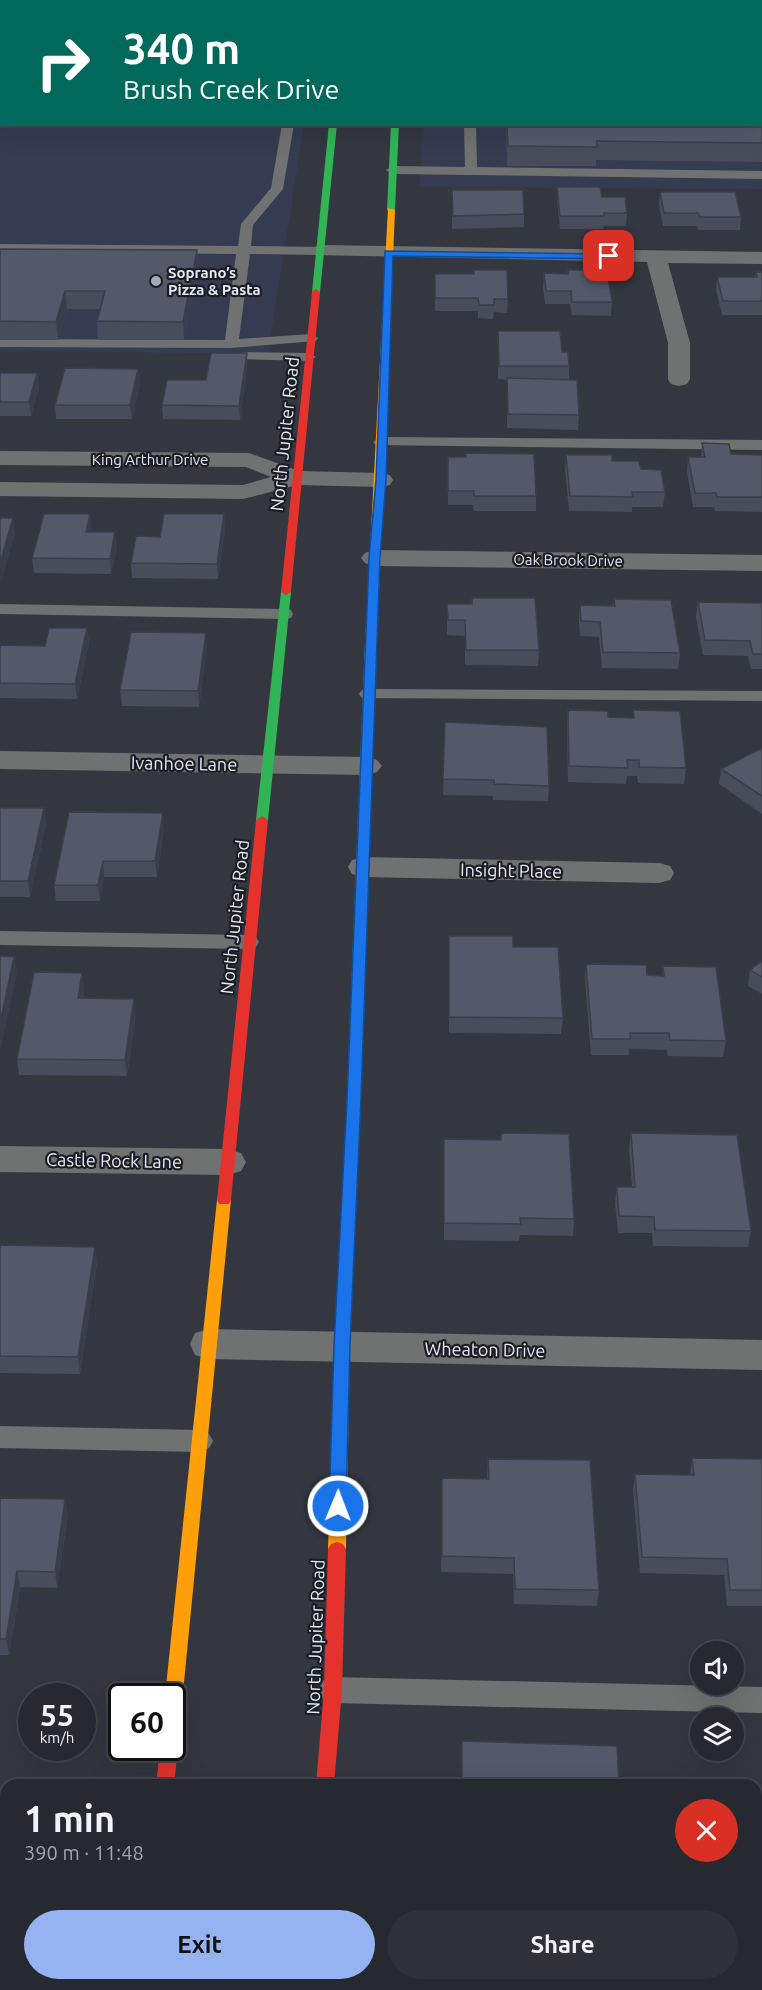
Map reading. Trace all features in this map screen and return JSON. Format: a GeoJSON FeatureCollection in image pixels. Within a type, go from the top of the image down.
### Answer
{"type":"FeatureCollection","features":[{"type":"Feature","properties":{"kind":"main road","name":"North Jupiter Road"},"geometry":{"type":"LineString","coordinates":[[175,1683],[333,126]]}},
{"type":"Feature","properties":{"kind":"main road","name":"North Jupiter Road"},"geometry":{"type":"LineString","coordinates":[[326,1779],[333,1690],[342,1345],[368,766],[368,694],[374,558],[381,480],[394,126]]}},
{"type":"Feature","properties":{"kind":"main road"},"geometry":{"type":"LineString","coordinates":[[166,1779],[168,1761]]}},
{"type":"Feature","properties":{"kind":"street"},"geometry":{"type":"LineString","coordinates":[[321,251],[762,258]]}},
{"type":"Feature","properties":{"kind":"street"},"geometry":{"type":"LineString","coordinates":[[656,257],[679,343],[679,379]]}},
{"type":"Feature","properties":{"kind":"street","name":"King Arthur Drive"},"geometry":{"type":"LineString","coordinates":[[0,458],[249,460],[297,478]]}},
{"type":"Feature","properties":{"kind":"street","name":"King Arthur Drive"},"geometry":{"type":"LineString","coordinates":[[0,489],[243,492],[297,478],[381,480]]}},
{"type":"Feature","properties":{"kind":"street","name":"Oak Brook Drive"},"geometry":{"type":"LineString","coordinates":[[374,558],[762,562]]}},
{"type":"Feature","properties":{"kind":"street","name":"Ivanhoe Lane"},"geometry":{"type":"LineString","coordinates":[[0,760],[368,766]]}},
{"type":"Feature","properties":{"kind":"street","name":"Insight Place"},"geometry":{"type":"LineString","coordinates":[[363,867],[659,873]]}},
{"type":"Feature","properties":{"kind":"street","name":"Castle Rock Lane"},"geometry":{"type":"LineString","coordinates":[[0,1159],[228,1162]]}},
{"type":"Feature","properties":{"kind":"street","name":"Wheaton Drive"},"geometry":{"type":"LineString","coordinates":[[209,1344],[762,1354]]}},
{"type":"Feature","properties":{"kind":"lane"},"geometry":{"type":"LineString","coordinates":[[231,344],[247,224],[278,189],[288,126]]}},
{"type":"Feature","properties":{"kind":"lane"},"geometry":{"type":"LineString","coordinates":[[471,126],[471,170]]}},
{"type":"Feature","properties":{"kind":"lane"},"geometry":{"type":"LineString","coordinates":[[392,170],[762,175]]}},
{"type":"Feature","properties":{"kind":"lane"},"geometry":{"type":"LineString","coordinates":[[0,248],[321,251]]}},
{"type":"Feature","properties":{"kind":"lane"},"geometry":{"type":"LineString","coordinates":[[0,343],[231,344],[311,339]]}},
{"type":"Feature","properties":{"kind":"lane"},"geometry":{"type":"LineString","coordinates":[[0,354],[309,357]]}},
{"type":"Feature","properties":{"kind":"lane"},"geometry":{"type":"LineString","coordinates":[[381,442],[762,445]]}},
{"type":"Feature","properties":{"kind":"lane"},"geometry":{"type":"LineString","coordinates":[[0,609],[285,614]]}},
{"type":"Feature","properties":{"kind":"lane"},"geometry":{"type":"LineString","coordinates":[[368,694],[762,696]]}},
{"type":"Feature","properties":{"kind":"lane"},"geometry":{"type":"LineString","coordinates":[[0,938],[249,942]]}},
{"type":"Feature","properties":{"kind":"lane"},"geometry":{"type":"LineString","coordinates":[[0,1437],[200,1441]]}},
{"type":"Feature","properties":{"kind":"lane"},"geometry":{"type":"LineString","coordinates":[[333,1690],[762,1700]]}},
{"type":"Feature","properties":{"kind":"shaded area"},"geometry":{"type":"Polygon","coordinates":[[[0,126],[304,126],[268,354],[0,351],[0,126]]]}},
{"type":"Feature","properties":{"kind":"shaded area"},"geometry":{"type":"Polygon","coordinates":[[[422,126],[762,126],[762,189],[420,187],[422,126]]]}},
{"type":"Feature","properties":{"kind":"building"},"geometry":{"type":"Polygon","coordinates":[[[507,126],[762,126],[762,143],[597,141],[597,147],[508,146],[507,126]]]}},
{"type":"Feature","properties":{"kind":"building"},"geometry":{"type":"Polygon","coordinates":[[[557,187],[600,187],[602,197],[625,197],[627,213],[604,213],[604,216],[560,216],[557,187]]]}},
{"type":"Feature","properties":{"kind":"building"},"geometry":{"type":"Polygon","coordinates":[[[452,190],[523,190],[524,214],[453,216],[452,190]]]}},
{"type":"Feature","properties":{"kind":"building"},"geometry":{"type":"Polygon","coordinates":[[[660,192],[735,192],[741,217],[700,217],[698,213],[664,213],[660,192]]]}},
{"type":"Feature","properties":{"kind":"building"},"geometry":{"type":"Polygon","coordinates":[[[0,249],[197,250],[183,322],[97,321],[105,291],[65,291],[56,322],[0,321],[0,249]]]}},
{"type":"Feature","properties":{"kind":"building"},"geometry":{"type":"Polygon","coordinates":[[[474,270],[507,270],[508,299],[494,299],[494,305],[479,305],[478,298],[435,298],[435,274],[474,274],[474,270]]]}},
{"type":"Feature","properties":{"kind":"building"},"geometry":{"type":"Polygon","coordinates":[[[568,270],[607,270],[612,302],[572,302],[571,291],[546,291],[544,273],[568,274],[568,270]]]}},
{"type":"Feature","properties":{"kind":"building"},"geometry":{"type":"Polygon","coordinates":[[[756,272],[762,272],[762,301],[723,301],[717,277],[757,277],[756,272]]]}},
{"type":"Feature","properties":{"kind":"building"},"geometry":{"type":"Polygon","coordinates":[[[498,331],[560,331],[562,352],[568,352],[569,366],[499,366],[498,331]]]}},
{"type":"Feature","properties":{"kind":"building"},"geometry":{"type":"Polygon","coordinates":[[[211,353],[247,353],[239,406],[162,405],[167,380],[206,380],[211,353]]]}},
{"type":"Feature","properties":{"kind":"building"},"geometry":{"type":"Polygon","coordinates":[[[65,368],[138,369],[130,405],[55,405],[65,368]]]}},
{"type":"Feature","properties":{"kind":"building"},"geometry":{"type":"Polygon","coordinates":[[[0,373],[37,373],[29,402],[0,402],[0,373]]]}},
{"type":"Feature","properties":{"kind":"building"},"geometry":{"type":"Polygon","coordinates":[[[507,378],[577,380],[579,415],[508,414],[507,378]]]}},
{"type":"Feature","properties":{"kind":"building"},"geometry":{"type":"Polygon","coordinates":[[[702,443],[729,444],[731,454],[762,455],[762,497],[717,497],[716,493],[695,493],[688,457],[705,457],[702,443]]]}},
{"type":"Feature","properties":{"kind":"building"},"geometry":{"type":"Polygon","coordinates":[[[466,453],[534,454],[536,496],[474,496],[474,491],[448,491],[448,457],[466,457],[466,453]]]}},
{"type":"Feature","properties":{"kind":"building"},"geometry":{"type":"Polygon","coordinates":[[[566,455],[612,455],[612,461],[639,461],[641,469],[661,470],[665,492],[632,492],[633,497],[570,496],[566,455]]]}},
{"type":"Feature","properties":{"kind":"building"},"geometry":{"type":"Polygon","coordinates":[[[44,514],[90,514],[86,532],[115,532],[110,559],[32,558],[44,514]]]}},
{"type":"Feature","properties":{"kind":"building"},"geometry":{"type":"Polygon","coordinates":[[[164,514],[224,514],[217,564],[131,563],[136,536],[160,537],[164,514]]]}},
{"type":"Feature","properties":{"kind":"building"},"geometry":{"type":"Polygon","coordinates":[[[0,518],[13,518],[0,563],[0,518]]]}},
{"type":"Feature","properties":{"kind":"building"},"geometry":{"type":"Polygon","coordinates":[[[472,598],[535,598],[539,650],[466,650],[465,620],[448,620],[447,604],[472,604],[472,598]]]}},
{"type":"Feature","properties":{"kind":"building"},"geometry":{"type":"Polygon","coordinates":[[[614,599],[671,600],[680,653],[603,652],[600,622],[581,621],[580,605],[615,606],[614,599]]]}},
{"type":"Feature","properties":{"kind":"building"},"geometry":{"type":"Polygon","coordinates":[[[698,602],[762,603],[762,654],[753,654],[750,641],[705,640],[698,602]]]}},
{"type":"Feature","properties":{"kind":"building"},"geometry":{"type":"Polygon","coordinates":[[[49,628],[87,628],[75,684],[0,683],[0,645],[45,646],[49,628]]]}},
{"type":"Feature","properties":{"kind":"building"},"geometry":{"type":"Polygon","coordinates":[[[131,632],[206,633],[198,691],[120,690],[131,632]]]}},
{"type":"Feature","properties":{"kind":"building"},"geometry":{"type":"Polygon","coordinates":[[[568,710],[608,711],[608,717],[634,718],[633,710],[680,711],[686,768],[639,767],[639,760],[627,760],[628,768],[569,766],[568,710]]]}},
{"type":"Feature","properties":{"kind":"building"},"geometry":{"type":"Polygon","coordinates":[[[445,722],[547,727],[549,786],[494,784],[494,780],[443,779],[445,722]]]}},
{"type":"Feature","properties":{"kind":"building"},"geometry":{"type":"Polygon","coordinates":[[[762,748],[762,796],[721,769],[762,748]]]}},
{"type":"Feature","properties":{"kind":"building"},"geometry":{"type":"Polygon","coordinates":[[[0,808],[44,808],[28,881],[0,881],[0,808]]]}},
{"type":"Feature","properties":{"kind":"building"},"geometry":{"type":"Polygon","coordinates":[[[69,812],[163,813],[155,861],[103,861],[98,885],[54,885],[69,812]]]}},
{"type":"Feature","properties":{"kind":"building"},"geometry":{"type":"Polygon","coordinates":[[[449,936],[513,936],[513,947],[558,947],[563,1018],[449,1017],[449,936]]]}},
{"type":"Feature","properties":{"kind":"building"},"geometry":{"type":"Polygon","coordinates":[[[0,956],[14,957],[0,1023],[0,956]]]}},
{"type":"Feature","properties":{"kind":"building"},"geometry":{"type":"Polygon","coordinates":[[[762,961],[762,977],[750,970],[762,961]]]}},
{"type":"Feature","properties":{"kind":"building"},"geometry":{"type":"Polygon","coordinates":[[[586,964],[646,965],[647,975],[664,976],[663,966],[716,967],[726,1041],[670,1040],[669,1033],[630,1033],[630,1039],[592,1039],[586,964]]]}},
{"type":"Feature","properties":{"kind":"building"},"geometry":{"type":"Polygon","coordinates":[[[34,972],[82,973],[78,998],[134,999],[125,1060],[17,1059],[34,972]]]}},
{"type":"Feature","properties":{"kind":"building"},"geometry":{"type":"Polygon","coordinates":[[[501,1133],[569,1134],[574,1219],[520,1218],[521,1224],[444,1223],[444,1139],[501,1140],[501,1133]]]}},
{"type":"Feature","properties":{"kind":"building"},"geometry":{"type":"Polygon","coordinates":[[[631,1133],[737,1135],[751,1231],[655,1230],[654,1217],[619,1216],[617,1187],[635,1187],[631,1133]]]}},
{"type":"Feature","properties":{"kind":"building"},"geometry":{"type":"Polygon","coordinates":[[[0,1245],[95,1247],[78,1357],[0,1356],[0,1245]]]}},
{"type":"Feature","properties":{"kind":"building"},"geometry":{"type":"Polygon","coordinates":[[[692,1458],[762,1459],[762,1590],[730,1590],[727,1559],[642,1557],[635,1474],[694,1475],[692,1458]]]}},
{"type":"Feature","properties":{"kind":"building"},"geometry":{"type":"Polygon","coordinates":[[[488,1459],[590,1460],[599,1590],[515,1589],[514,1558],[442,1556],[442,1478],[489,1479],[488,1459]]]}},
{"type":"Feature","properties":{"kind":"building"},"geometry":{"type":"Polygon","coordinates":[[[0,1498],[65,1499],[55,1572],[17,1571],[6,1639],[0,1639],[0,1498]]]}},
{"type":"Feature","properties":{"kind":"building"},"geometry":{"type":"Polygon","coordinates":[[[462,1741],[617,1746],[619,1779],[462,1779],[462,1741]]]}},
{"type":"Feature","properties":{"kind":"traffic: fast"},"geometry":{"type":"LineString","coordinates":[[316,292],[333,126]]}},
{"type":"Feature","properties":{"kind":"traffic: fast"},"geometry":{"type":"LineString","coordinates":[[391,210],[395,126]]}},
{"type":"Feature","properties":{"kind":"traffic: fast"},"geometry":{"type":"LineString","coordinates":[[262,820],[286,592]]}},
{"type":"Feature","properties":{"kind":"traffic: fast"},"geometry":{"type":"LineString","coordinates":[[352,1146],[370,664]]}},
{"type":"Feature","properties":{"kind":"traffic: slow"},"geometry":{"type":"LineString","coordinates":[[370,664],[391,210]]}},
{"type":"Feature","properties":{"kind":"traffic: slow"},"geometry":{"type":"LineString","coordinates":[[337,1549],[342,1345],[352,1146]]}},
{"type":"Feature","properties":{"kind":"traffic: slow"},"geometry":{"type":"LineString","coordinates":[[175,1683],[224,1200]]}},
{"type":"Feature","properties":{"kind":"traffic: jam"},"geometry":{"type":"LineString","coordinates":[[286,592],[316,292]]}},
{"type":"Feature","properties":{"kind":"traffic: jam"},"geometry":{"type":"LineString","coordinates":[[224,1200],[262,820]]}},
{"type":"Feature","properties":{"kind":"traffic: jam"},"geometry":{"type":"LineString","coordinates":[[326,1779],[333,1690],[337,1549]]}},
{"type":"Feature","properties":{"kind":"traffic: jam"},"geometry":{"type":"LineString","coordinates":[[166,1779],[168,1761]]}},
{"type":"Feature","properties":{"kind":"place","name":"Soprano’s Pizza & Pasta"},"geometry":{"type":"Point","coordinates":[156,281]}},
{"type":"Feature","properties":{"kind":"route"},"geometry":{"type":"LineString","coordinates":[[338,1506],[342,1345],[368,766],[368,694],[374,558],[381,480],[388,253],[609,256]]}}]}
